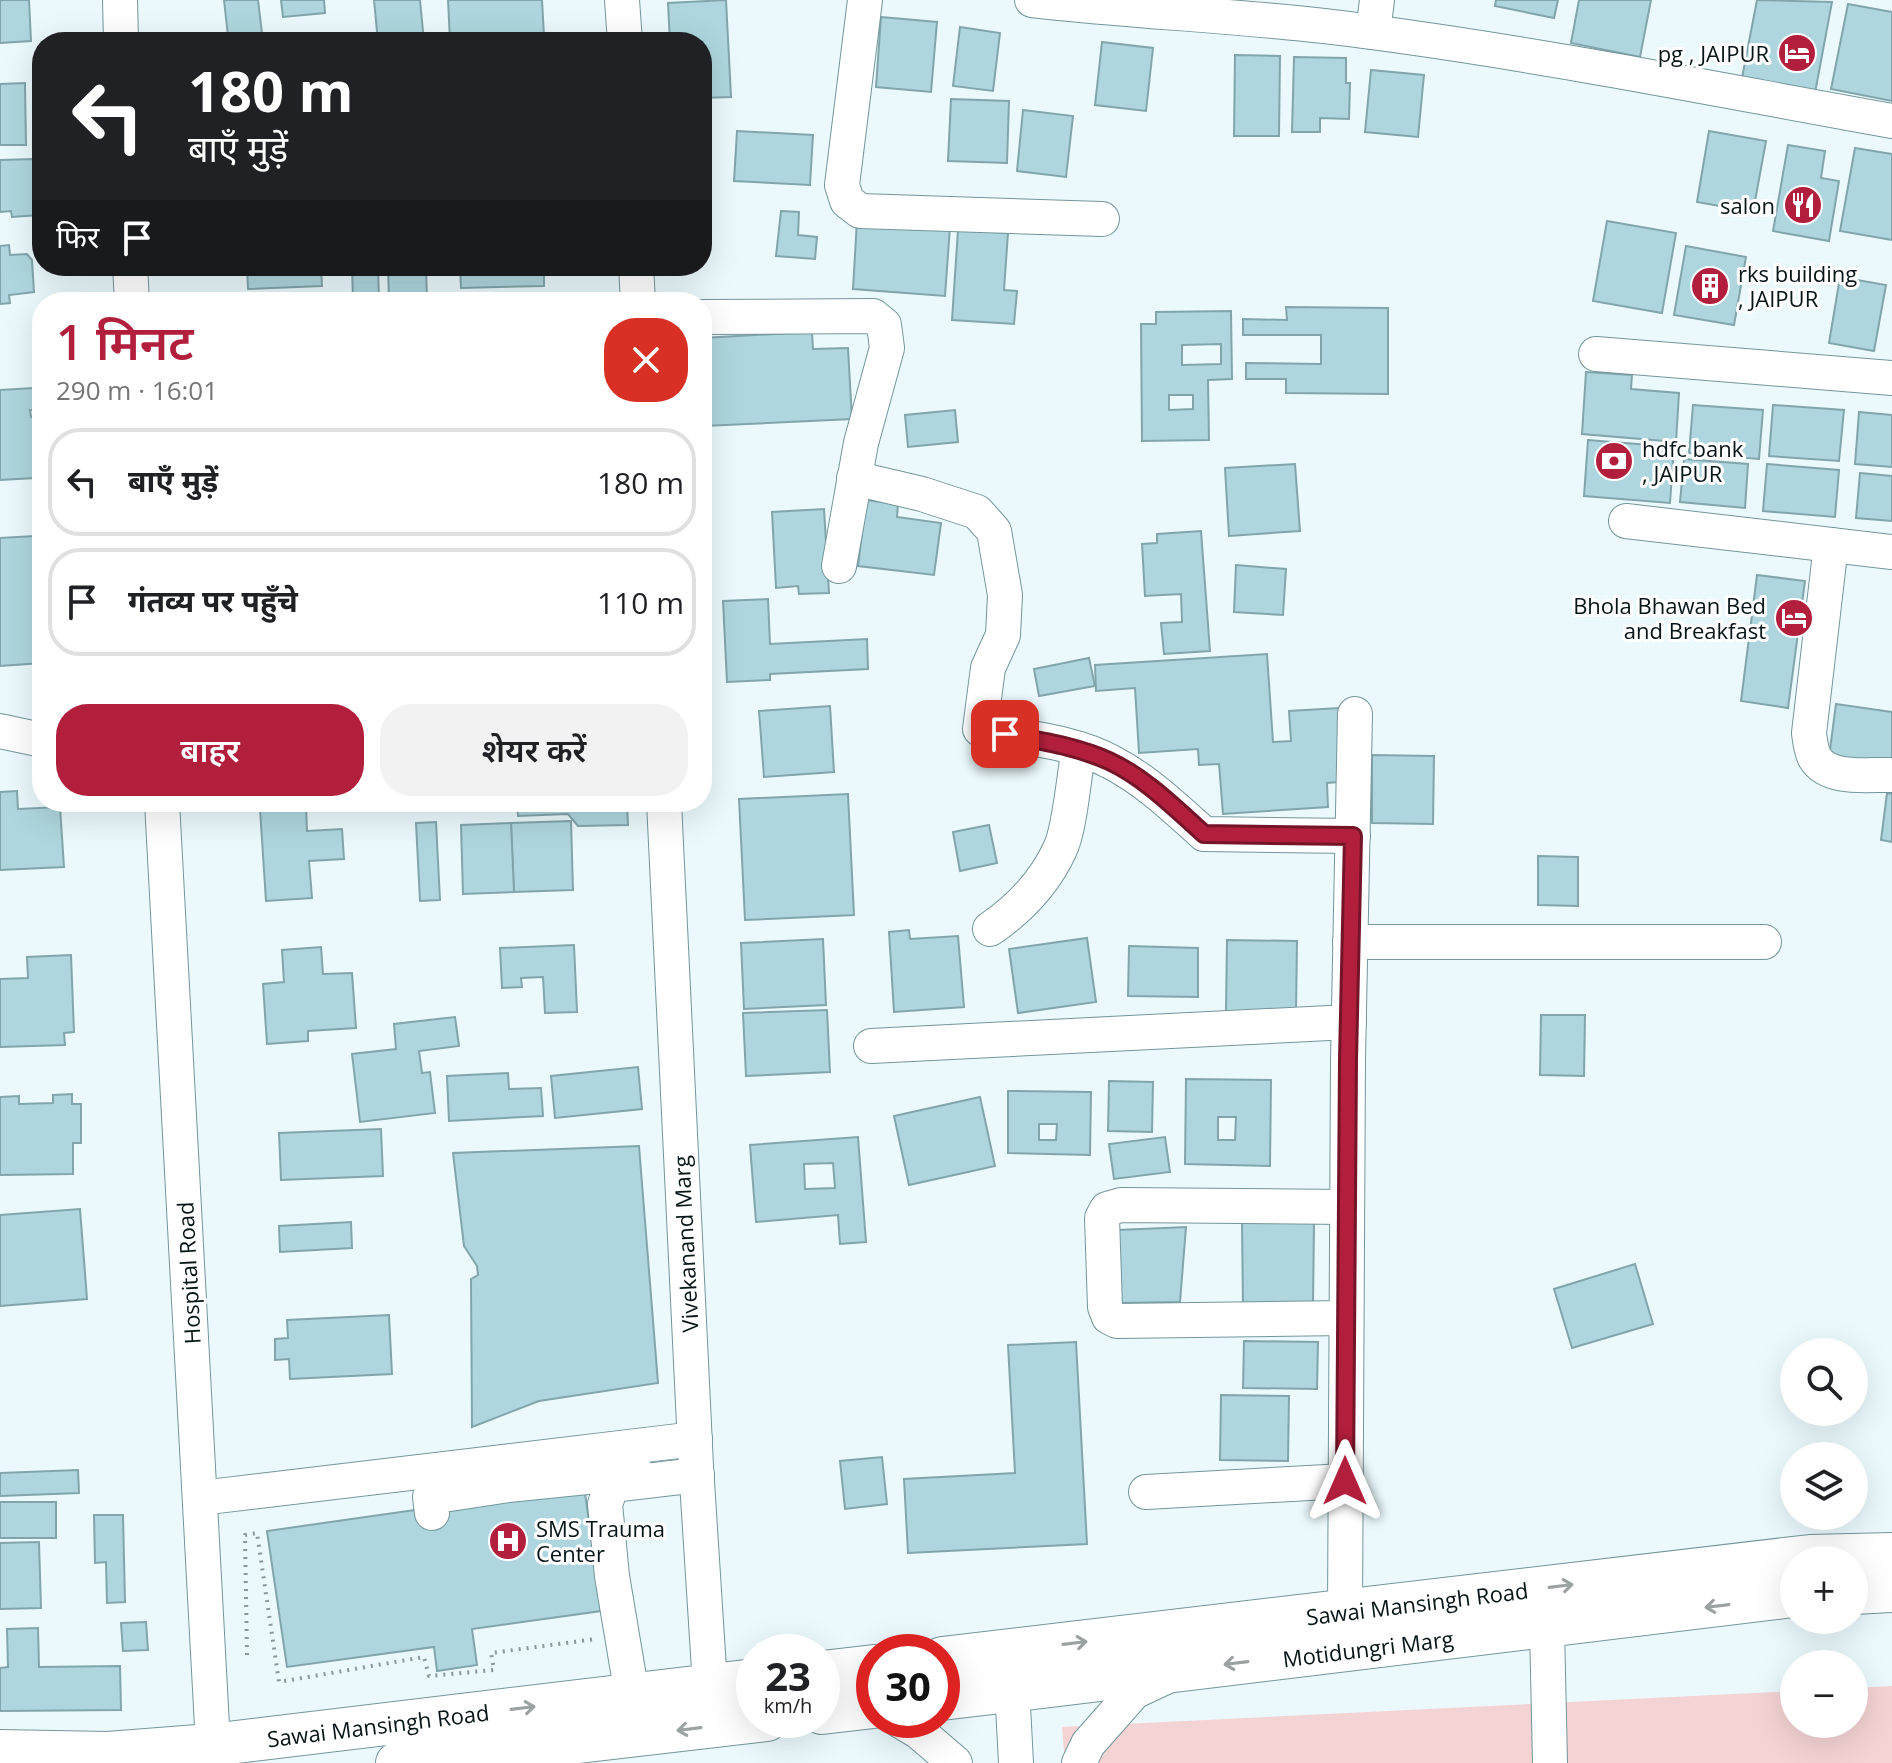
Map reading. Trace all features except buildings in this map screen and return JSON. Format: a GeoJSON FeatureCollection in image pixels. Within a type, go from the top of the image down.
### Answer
{"type":"FeatureCollection","features":[{"type":"Feature","properties":{"kind":"main road","name":"Sawai Mansingh Road"},"geometry":{"type":"LineString","coordinates":[[960,1661],[1011,1671],[1345,1612],[1810,1556],[1892,1554]]}},
{"type":"Feature","properties":{"kind":"main road"},"geometry":{"type":"LineString","coordinates":[[1868,1592],[1892,1591]]}},
{"type":"Feature","properties":{"kind":"main road","name":"Motidungri Marg"},"geometry":{"type":"LineString","coordinates":[[960,1692],[1011,1671],[1181,1670],[1780,1598]]}},
{"type":"Feature","properties":{"kind":"main road","name":"Sawai Mansingh Road"},"geometry":{"type":"LineString","coordinates":[[0,1751],[212,1754],[736,1682]]}},
{"type":"Feature","properties":{"kind":"main road"},"geometry":{"type":"LineString","coordinates":[[397,1763],[736,1724]]}},
{"type":"Feature","properties":{"kind":"street"},"geometry":{"type":"LineString","coordinates":[[120,0],[121,32]]}},
{"type":"Feature","properties":{"kind":"street"},"geometry":{"type":"LineString","coordinates":[[622,0],[624,32]]}},
{"type":"Feature","properties":{"kind":"street"},"geometry":{"type":"LineString","coordinates":[[865,0],[842,185],[847,201],[860,211],[1102,219]]}},
{"type":"Feature","properties":{"kind":"street"},"geometry":{"type":"LineString","coordinates":[[1032,0],[1280,20],[1375,16],[1561,61],[1892,121]]}},
{"type":"Feature","properties":{"kind":"street"},"geometry":{"type":"LineString","coordinates":[[712,317],[873,316],[884,325],[887,348],[861,443],[839,566]]}},
{"type":"Feature","properties":{"kind":"street"},"geometry":{"type":"LineString","coordinates":[[1596,354],[1892,378]]}},
{"type":"Feature","properties":{"kind":"street"},"geometry":{"type":"LineString","coordinates":[[854,478],[922,494],[977,512],[994,531],[1005,595],[1003,635],[988,668],[980,729],[1079,749],[1111,762],[1165,798],[1204,834],[1353,836]]}},
{"type":"Feature","properties":{"kind":"street"},"geometry":{"type":"LineString","coordinates":[[1626,521],[1892,552]]}},
{"type":"Feature","properties":{"kind":"street"},"geometry":{"type":"LineString","coordinates":[[1831,545],[1809,733],[1814,756],[1825,769],[1847,774],[1892,775]]}},
{"type":"Feature","properties":{"kind":"street"},"geometry":{"type":"LineString","coordinates":[[1345,1612],[1349,1022],[1355,714]]}},
{"type":"Feature","properties":{"kind":"street"},"geometry":{"type":"LineString","coordinates":[[0,731],[32,738]]}},
{"type":"Feature","properties":{"kind":"street"},"geometry":{"type":"LineString","coordinates":[[990,929],[1016,911],[1044,877],[1062,847],[1079,749]]}},
{"type":"Feature","properties":{"kind":"street","name":"Hospital Road"},"geometry":{"type":"LineString","coordinates":[[163,812],[212,1754]]}},
{"type":"Feature","properties":{"kind":"street","name":"Vivekanand Marg"},"geometry":{"type":"LineString","coordinates":[[664,812],[710,1685]]}},
{"type":"Feature","properties":{"kind":"street"},"geometry":{"type":"LineString","coordinates":[[1350,942],[1764,942]]}},
{"type":"Feature","properties":{"kind":"street"},"geometry":{"type":"LineString","coordinates":[[871,1046],[1349,1022]]}},
{"type":"Feature","properties":{"kind":"street"},"geometry":{"type":"LineString","coordinates":[[1346,1318],[1117,1321],[1109,1317],[1105,1307],[1102,1218],[1107,1209],[1121,1205],[1347,1207]]}},
{"type":"Feature","properties":{"kind":"street"},"geometry":{"type":"LineString","coordinates":[[200,1498],[696,1460]]}},
{"type":"Feature","properties":{"kind":"street"},"geometry":{"type":"LineString","coordinates":[[432,1513],[430,1497],[696,1460]]}},
{"type":"Feature","properties":{"kind":"street"},"geometry":{"type":"LineString","coordinates":[[632,1695],[605,1504],[612,1485],[696,1460]]}},
{"type":"Feature","properties":{"kind":"street"},"geometry":{"type":"LineString","coordinates":[[1146,1492],[1345,1481]]}},
{"type":"Feature","properties":{"kind":"street"},"geometry":{"type":"LineString","coordinates":[[1547,1627],[1550,1763]]}},
{"type":"Feature","properties":{"kind":"street"},"geometry":{"type":"LineString","coordinates":[[1079,1763],[1088,1744],[1134,1692],[1181,1670]]}},
{"type":"Feature","properties":{"kind":"street"},"geometry":{"type":"LineString","coordinates":[[1011,1671],[1016,1763]]}},
{"type":"Feature","properties":{"kind":"street"},"geometry":{"type":"LineString","coordinates":[[926,1738],[955,1763]]}},
{"type":"Feature","properties":{"kind":"path"},"geometry":{"type":"LineString","coordinates":[[247,1655],[245,1535],[257,1533],[279,1682],[424,1657],[429,1676],[494,1670],[491,1653],[622,1636]]}},
{"type":"Feature","properties":{"kind":"shaded area"},"geometry":{"type":"Polygon","coordinates":[[[1892,1686],[1892,1763],[1065,1763],[1062,1727],[1780,1692],[1780,1738],[1868,1738],[1868,1687],[1892,1686]]]}},
{"type":"Feature","properties":{"kind":"place","name":"pg , JAIPUR"},"geometry":{"type":"Point","coordinates":[1797,53]}},
{"type":"Feature","properties":{"kind":"place","name":"salon"},"geometry":{"type":"Point","coordinates":[1803,205]}},
{"type":"Feature","properties":{"kind":"place","name":"rks building , JAIPUR"},"geometry":{"type":"Point","coordinates":[1710,286]}},
{"type":"Feature","properties":{"kind":"place","name":"hdfc bank , JAIPUR"},"geometry":{"type":"Point","coordinates":[1614,461]}},
{"type":"Feature","properties":{"kind":"place","name":"Bhola Bhawan Bed and Breakfast"},"geometry":{"type":"Point","coordinates":[1794,618]}},
{"type":"Feature","properties":{"kind":"place","name":"SMS Trauma Center"},"geometry":{"type":"Point","coordinates":[508,1541]}},
{"type":"Feature","properties":{"kind":"route"},"geometry":{"type":"LineString","coordinates":[[1005,734],[1079,749],[1111,762],[1165,798],[1204,834],[1353,836],[1345,1481]]}}]}
